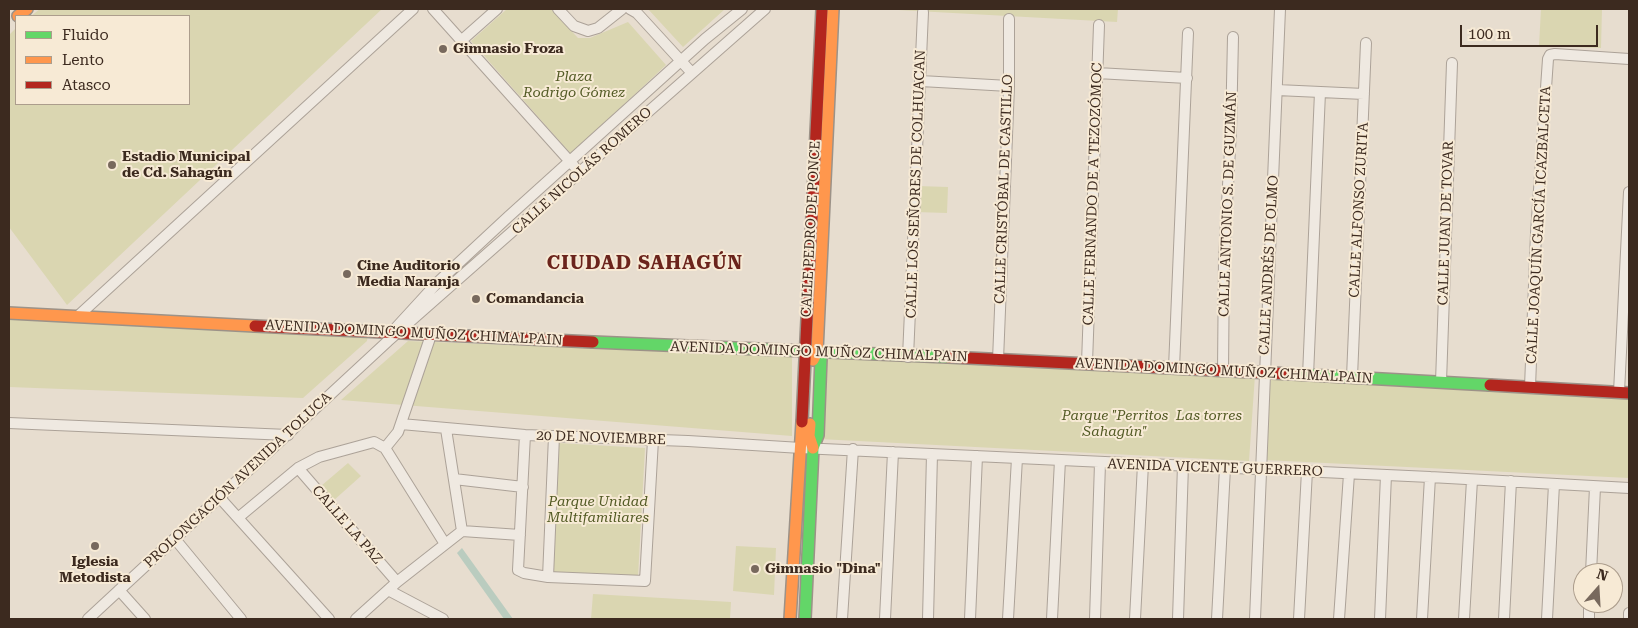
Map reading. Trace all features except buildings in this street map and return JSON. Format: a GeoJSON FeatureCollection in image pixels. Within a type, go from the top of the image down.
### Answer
{"type":"FeatureCollection","features":[{"type":"Feature","properties":{"kind":"street"},"geometry":{"type":"LineString","coordinates":[[77,317],[413,9]]}},
{"type":"Feature","properties":{"kind":"street"},"geometry":{"type":"LineString","coordinates":[[433,9],[580,173]]}},
{"type":"Feature","properties":{"kind":"street"},"geometry":{"type":"LineString","coordinates":[[462,40],[497,9]]}},
{"type":"Feature","properties":{"kind":"street"},"geometry":{"type":"LineString","coordinates":[[558,9],[577,28],[588,31],[598,28],[622,9]]}},
{"type":"Feature","properties":{"kind":"street"},"geometry":{"type":"LineString","coordinates":[[630,9],[637,13],[692,73]]}},
{"type":"Feature","properties":{"kind":"street","name":"CALLE NICOLÁS ROMERO"},"geometry":{"type":"LineString","coordinates":[[393,335],[437,283],[742,9]]}},
{"type":"Feature","properties":{"kind":"street","name":"CALLE NICOLÁS ROMERO"},"geometry":{"type":"LineString","coordinates":[[393,335],[445,292],[765,9]]}},
{"type":"Feature","properties":{"kind":"street","name":"CALLE PEDRO DE PONCE"},"geometry":{"type":"LineString","coordinates":[[807,448],[805,352],[822,9]]}},
{"type":"Feature","properties":{"kind":"street","name":"CALLE PEDRO DE PONCE"},"geometry":{"type":"LineString","coordinates":[[807,448],[818,435],[821,358],[817,352],[833,9]]}},
{"type":"Feature","properties":{"kind":"street","name":"CALLE ANDRÉS DE OLMO"},"geometry":{"type":"LineString","coordinates":[[1255,619],[1259,470],[1280,9]]}},
{"type":"Feature","properties":{"kind":"street","name":"CALLE LOS SEÑORES DE COLHUACAN"},"geometry":{"type":"LineString","coordinates":[[908,356],[923,12]]}},
{"type":"Feature","properties":{"kind":"street","name":"CALLE CRISTÓBAL DE CASTILLO"},"geometry":{"type":"LineString","coordinates":[[998,360],[1009,86],[1009,19]]}},
{"type":"Feature","properties":{"kind":"street","name":"CALLE FERNANDO DE A TEZOZÓMOC"},"geometry":{"type":"LineString","coordinates":[[1087,363],[1099,25]]}},
{"type":"Feature","properties":{"kind":"street"},"geometry":{"type":"LineString","coordinates":[[1174,368],[1188,32]]}},
{"type":"Feature","properties":{"kind":"street","name":"CALLE ANTONIO S. DE GUZMÁN"},"geometry":{"type":"LineString","coordinates":[[1223,370],[1224,258],[1233,37]]}},
{"type":"Feature","properties":{"kind":"street","name":"CALLE ALFONSO ZURITA"},"geometry":{"type":"LineString","coordinates":[[1352,377],[1366,43]]}},
{"type":"Feature","properties":{"kind":"street","name":"CALLE JOAQUÍN GARCÍA ICAZBALCETA"},"geometry":{"type":"LineString","coordinates":[[1530,387],[1536,233],[1548,62],[1552,54],[1629,60]]}},
{"type":"Feature","properties":{"kind":"street","name":"CALLE JUAN DE TOVAR"},"geometry":{"type":"LineString","coordinates":[[1441,382],[1452,63]]}},
{"type":"Feature","properties":{"kind":"street"},"geometry":{"type":"LineString","coordinates":[[1097,72],[1187,78]]}},
{"type":"Feature","properties":{"kind":"street"},"geometry":{"type":"LineString","coordinates":[[921,81],[1009,86]]}},
{"type":"Feature","properties":{"kind":"street"},"geometry":{"type":"LineString","coordinates":[[1277,90],[1364,94]]}},
{"type":"Feature","properties":{"kind":"street"},"geometry":{"type":"LineString","coordinates":[[1308,376],[1320,92]]}},
{"type":"Feature","properties":{"kind":"street"},"geometry":{"type":"LineString","coordinates":[[642,97],[652,109]]}},
{"type":"Feature","properties":{"kind":"street"},"geometry":{"type":"LineString","coordinates":[[1624,392],[1629,192]]}},
{"type":"Feature","properties":{"kind":"street"},"geometry":{"type":"LineString","coordinates":[[437,283],[445,292]]}},
{"type":"Feature","properties":{"kind":"street","name":"AVENIDA DOMINGO MUÑOZ CHIMALPAIN"},"geometry":{"type":"LineString","coordinates":[[9,313],[393,335],[431,335],[1087,363],[1624,392]]}},
{"type":"Feature","properties":{"kind":"street","name":"PROLONGACIÓN AVENIDA TOLUCA"},"geometry":{"type":"LineString","coordinates":[[88,619],[393,335]]}},
{"type":"Feature","properties":{"kind":"street"},"geometry":{"type":"LineString","coordinates":[[385,446],[396,438],[431,335]]}},
{"type":"Feature","properties":{"kind":"street"},"geometry":{"type":"LineString","coordinates":[[9,423],[288,434]]}},
{"type":"Feature","properties":{"kind":"street","name":"20 DE NOVIEMBRE"},"geometry":{"type":"LineString","coordinates":[[401,424],[525,435],[807,448]]}},
{"type":"Feature","properties":{"kind":"street"},"geometry":{"type":"LineString","coordinates":[[446,429],[454,479],[454,537]]}},
{"type":"Feature","properties":{"kind":"street"},"geometry":{"type":"LineString","coordinates":[[525,435],[518,565],[521,572],[548,577],[645,581],[653,440]]}},
{"type":"Feature","properties":{"kind":"street"},"geometry":{"type":"LineString","coordinates":[[548,577],[554,436]]}},
{"type":"Feature","properties":{"kind":"street"},"geometry":{"type":"LineString","coordinates":[[238,518],[298,468],[319,457],[374,442],[385,446],[454,537]]}},
{"type":"Feature","properties":{"kind":"street"},"geometry":{"type":"LineString","coordinates":[[790,619],[807,448]]}},
{"type":"Feature","properties":{"kind":"street"},"geometry":{"type":"LineString","coordinates":[[805,619],[807,448]]}},
{"type":"Feature","properties":{"kind":"street","name":"AVENIDA VICENTE GUERRERO"},"geometry":{"type":"LineString","coordinates":[[807,448],[1629,488]]}},
{"type":"Feature","properties":{"kind":"street"},"geometry":{"type":"LineString","coordinates":[[842,619],[853,449]]}},
{"type":"Feature","properties":{"kind":"street"},"geometry":{"type":"LineString","coordinates":[[885,619],[893,452]]}},
{"type":"Feature","properties":{"kind":"street"},"geometry":{"type":"LineString","coordinates":[[928,619],[932,454]]}},
{"type":"Feature","properties":{"kind":"street"},"geometry":{"type":"LineString","coordinates":[[970,619],[977,456]]}},
{"type":"Feature","properties":{"kind":"street"},"geometry":{"type":"LineString","coordinates":[[1008,619],[1016,458]]}},
{"type":"Feature","properties":{"kind":"street"},"geometry":{"type":"LineString","coordinates":[[1052,619],[1060,460]]}},
{"type":"Feature","properties":{"kind":"street"},"geometry":{"type":"LineString","coordinates":[[1095,619],[1100,463]]}},
{"type":"Feature","properties":{"kind":"street"},"geometry":{"type":"LineString","coordinates":[[1135,619],[1143,464]]}},
{"type":"Feature","properties":{"kind":"street"},"geometry":{"type":"LineString","coordinates":[[1178,619],[1183,465]]}},
{"type":"Feature","properties":{"kind":"street","name":"CALLE LA PAZ"},"geometry":{"type":"LineString","coordinates":[[298,468],[397,582]]}},
{"type":"Feature","properties":{"kind":"street"},"geometry":{"type":"LineString","coordinates":[[1217,619],[1225,468]]}},
{"type":"Feature","properties":{"kind":"street"},"geometry":{"type":"LineString","coordinates":[[1299,619],[1307,471]]}},
{"type":"Feature","properties":{"kind":"street"},"geometry":{"type":"LineString","coordinates":[[1339,619],[1349,474]]}},
{"type":"Feature","properties":{"kind":"street"},"geometry":{"type":"LineString","coordinates":[[1380,619],[1386,475]]}},
{"type":"Feature","properties":{"kind":"street"},"geometry":{"type":"LineString","coordinates":[[1422,619],[1430,477]]}},
{"type":"Feature","properties":{"kind":"street"},"geometry":{"type":"LineString","coordinates":[[454,479],[522,487]]}},
{"type":"Feature","properties":{"kind":"street"},"geometry":{"type":"LineString","coordinates":[[1464,619],[1472,480]]}},
{"type":"Feature","properties":{"kind":"street"},"geometry":{"type":"LineString","coordinates":[[1504,619],[1511,481]]}},
{"type":"Feature","properties":{"kind":"street"},"geometry":{"type":"LineString","coordinates":[[1547,619],[1554,484]]}},
{"type":"Feature","properties":{"kind":"street"},"geometry":{"type":"LineString","coordinates":[[1591,563],[1595,487]]}},
{"type":"Feature","properties":{"kind":"street"},"geometry":{"type":"LineString","coordinates":[[220,498],[329,619]]}},
{"type":"Feature","properties":{"kind":"street"},"geometry":{"type":"LineString","coordinates":[[356,619],[397,582],[454,537],[520,535]]}},
{"type":"Feature","properties":{"kind":"street"},"geometry":{"type":"LineString","coordinates":[[175,539],[241,619]]}},
{"type":"Feature","properties":{"kind":"street"},"geometry":{"type":"LineString","coordinates":[[119,590],[145,619]]}},
{"type":"Feature","properties":{"kind":"street"},"geometry":{"type":"LineString","coordinates":[[388,590],[442,619]]}},
{"type":"Feature","properties":{"kind":"street"},"geometry":{"type":"LineString","coordinates":[[1629,613],[1629,619]]}},
{"type":"Feature","properties":{"kind":"green space","name":"Estadio Municipal de Cd. Sahagún"},"geometry":{"type":"Polygon","coordinates":[[[40,9],[382,9],[67,305],[9,227],[9,35],[15,29],[15,105],[190,105],[190,15],[32,15],[40,9]]]}},
{"type":"Feature","properties":{"kind":"green space","name":"Plaza Rodrigo Gómez"},"geometry":{"type":"Polygon","coordinates":[[[507,9],[551,9],[578,38],[590,38],[628,22],[666,65],[571,154],[471,41],[507,9]]]}},
{"type":"Feature","properties":{"kind":"green space"},"geometry":{"type":"Polygon","coordinates":[[[648,9],[725,9],[683,47],[648,9]]]}},
{"type":"Feature","properties":{"kind":"green space"},"geometry":{"type":"Polygon","coordinates":[[[880,9],[1118,9],[1117,22],[880,9]]]}},
{"type":"Feature","properties":{"kind":"green space"},"geometry":{"type":"Polygon","coordinates":[[[1541,9],[1602,9],[1601,48],[1539,46],[1541,9]]]}},
{"type":"Feature","properties":{"kind":"green space"},"geometry":{"type":"Polygon","coordinates":[[[917,186],[948,187],[947,213],[915,212],[917,186]]]}},
{"type":"Feature","properties":{"kind":"green space"},"geometry":{"type":"Polygon","coordinates":[[[9,312],[368,333],[367,341],[303,398],[9,387],[9,312]]]}},
{"type":"Feature","properties":{"kind":"green space"},"geometry":{"type":"Polygon","coordinates":[[[408,341],[792,356],[792,436],[341,400],[408,341]]]}},
{"type":"Feature","properties":{"kind":"green space","name":"Las torres"},"geometry":{"type":"Polygon","coordinates":[[[823,354],[1255,375],[1249,461],[819,439],[823,354]]]}},
{"type":"Feature","properties":{"kind":"green space","name":"Las torres"},"geometry":{"type":"Polygon","coordinates":[[[1271,374],[1629,394],[1629,478],[1265,460],[1271,374]]]}},
{"type":"Feature","properties":{"kind":"green space","name":"Parque Unidad Multifamiliares"},"geometry":{"type":"Polygon","coordinates":[[[558,443],[645,448],[638,577],[552,572],[558,443]]]}},
{"type":"Feature","properties":{"kind":"green space"},"geometry":{"type":"Polygon","coordinates":[[[348,463],[361,476],[333,501],[321,486],[348,463]]]}},
{"type":"Feature","properties":{"kind":"green space","name":"Gimnasio \"Dina\""},"geometry":{"type":"Polygon","coordinates":[[[736,546],[776,548],[774,595],[733,591],[736,546]]]}},
{"type":"Feature","properties":{"kind":"green space"},"geometry":{"type":"Polygon","coordinates":[[[593,594],[731,602],[730,619],[591,619],[593,594]]]}},
{"type":"Feature","properties":{"kind":"shaded area"},"geometry":{"type":"Polygon","coordinates":[[[462,548],[513,619],[504,619],[457,553],[462,548]]]}},
{"type":"Feature","properties":{"kind":"traffic: fast"},"geometry":{"type":"LineString","coordinates":[[593,342],[948,357]]}},
{"type":"Feature","properties":{"kind":"traffic: fast"},"geometry":{"type":"LineString","coordinates":[[805,619],[813,448],[818,435],[821,358],[817,352]]}},
{"type":"Feature","properties":{"kind":"traffic: fast"},"geometry":{"type":"LineString","coordinates":[[1292,374],[1490,385]]}},
{"type":"Feature","properties":{"kind":"traffic: slow"},"geometry":{"type":"LineString","coordinates":[[19,15],[27,9]]}},
{"type":"Feature","properties":{"kind":"traffic: slow"},"geometry":{"type":"LineString","coordinates":[[813,360],[817,352],[833,9]]}},
{"type":"Feature","properties":{"kind":"traffic: slow"},"geometry":{"type":"LineString","coordinates":[[9,313],[255,326]]}},
{"type":"Feature","properties":{"kind":"traffic: slow"},"geometry":{"type":"LineString","coordinates":[[790,619],[802,422]]}},
{"type":"Feature","properties":{"kind":"traffic: slow"},"geometry":{"type":"LineString","coordinates":[[810,424],[809,436],[813,448]]}},
{"type":"Feature","properties":{"kind":"traffic: jam"},"geometry":{"type":"LineString","coordinates":[[802,422],[822,9]]}},
{"type":"Feature","properties":{"kind":"traffic: jam"},"geometry":{"type":"LineString","coordinates":[[255,326],[593,342]]}},
{"type":"Feature","properties":{"kind":"traffic: jam"},"geometry":{"type":"LineString","coordinates":[[948,357],[1292,374]]}},
{"type":"Feature","properties":{"kind":"traffic: jam"},"geometry":{"type":"LineString","coordinates":[[1490,385],[1629,393]]}},
{"type":"Feature","properties":{"kind":"place","name":"Gimnasio Froza"},"geometry":{"type":"Point","coordinates":[443,49]}},
{"type":"Feature","properties":{"kind":"place","name":"Estadio Municipal de Cd. Sahagún"},"geometry":{"type":"Point","coordinates":[112,165]}},
{"type":"Feature","properties":{"kind":"place","name":"Cine Auditorio Media Naranja"},"geometry":{"type":"Point","coordinates":[347,274]}},
{"type":"Feature","properties":{"kind":"place","name":"Comandancia"},"geometry":{"type":"Point","coordinates":[476,299]}},
{"type":"Feature","properties":{"kind":"place","name":"Iglesia Metodista"},"geometry":{"type":"Point","coordinates":[95,546]}},
{"type":"Feature","properties":{"kind":"place","name":"Gimnasio \"Dina\""},"geometry":{"type":"Point","coordinates":[755,569]}},
{"type":"Feature","properties":{"kind":"district","name":"CIUDAD SAHAGÚN"},"geometry":{"type":"Point","coordinates":[645,263]}},
{"type":"Feature","properties":{"kind":"park label","name":"Parque \"Perritos Sahagún\""},"geometry":{"type":"Point","coordinates":[1115,424]}}]}
